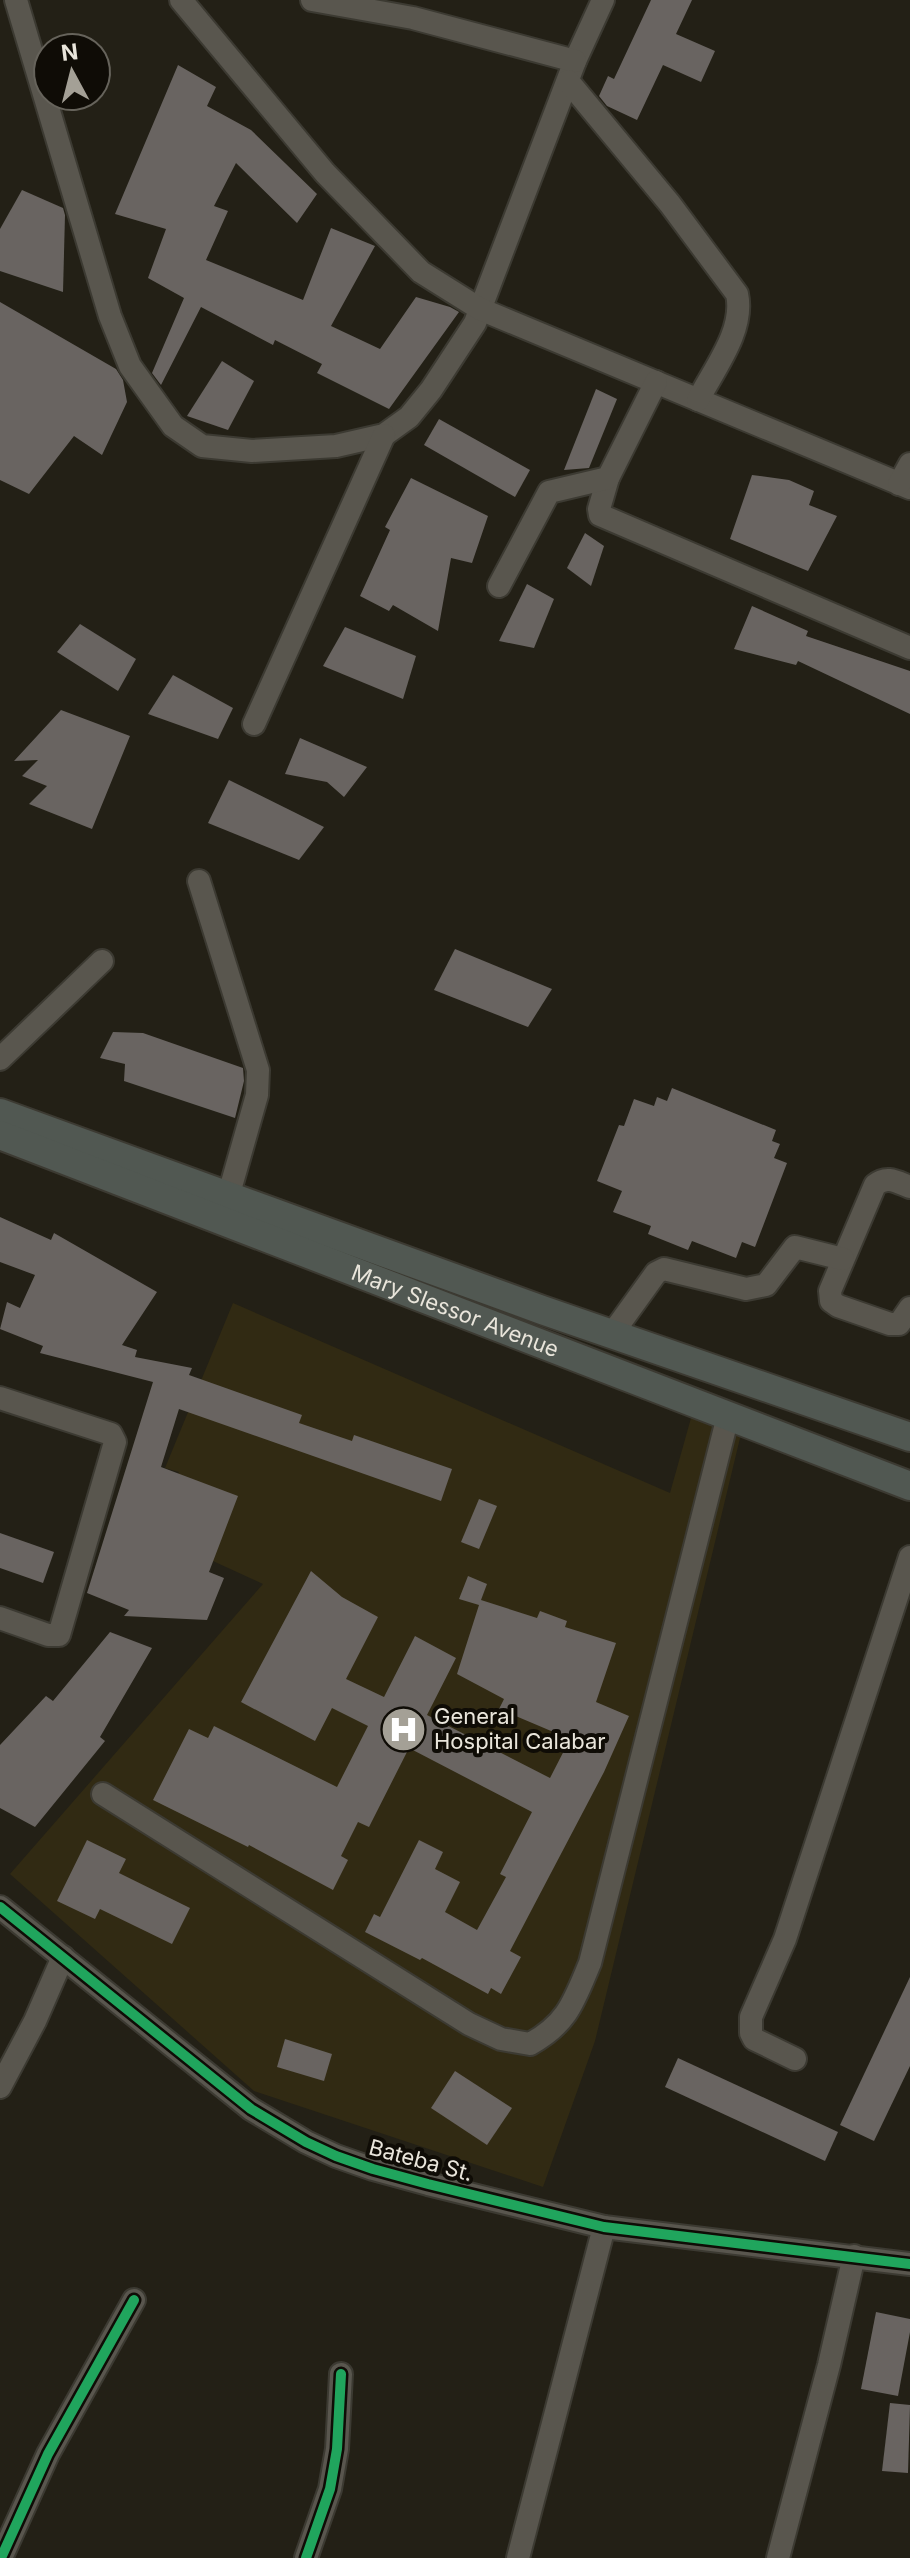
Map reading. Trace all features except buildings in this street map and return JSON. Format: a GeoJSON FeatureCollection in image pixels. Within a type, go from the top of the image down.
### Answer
{"type":"FeatureCollection","features":[{"type":"Feature","properties":{"kind":"main road","name":"Mary Slessor Avenue"},"geometry":{"type":"LineString","coordinates":[[0,1113],[612,1334],[910,1437]]}},
{"type":"Feature","properties":{"kind":"main road","name":"Mary Slessor Avenue"},"geometry":{"type":"LineString","coordinates":[[0,1135],[910,1486]]}},
{"type":"Feature","properties":{"kind":"street"},"geometry":{"type":"LineString","coordinates":[[16,0],[110,316],[130,366],[173,426],[202,446],[252,451],[336,446],[384,435],[409,417],[431,390],[475,323],[572,71],[603,0]]}},
{"type":"Feature","properties":{"kind":"street"},"geometry":{"type":"LineString","coordinates":[[181,0],[325,173],[421,272],[480,309],[698,400],[906,479]]}},
{"type":"Feature","properties":{"kind":"street"},"geometry":{"type":"LineString","coordinates":[[312,0],[413,18],[572,71],[737,294],[738,323],[698,400]]}},
{"type":"Feature","properties":{"kind":"street"},"geometry":{"type":"LineString","coordinates":[[656,382],[608,478],[600,515],[910,648]]}},
{"type":"Feature","properties":{"kind":"street"},"geometry":{"type":"LineString","coordinates":[[254,724],[384,435]]}},
{"type":"Feature","properties":{"kind":"street"},"geometry":{"type":"LineString","coordinates":[[499,586],[549,492],[608,478]]}},
{"type":"Feature","properties":{"kind":"street"},"geometry":{"type":"LineString","coordinates":[[199,881],[258,1070],[257,1095],[228,1197]]}},
{"type":"Feature","properties":{"kind":"street"},"geometry":{"type":"LineString","coordinates":[[0,1059],[102,961]]}},
{"type":"Feature","properties":{"kind":"street"},"geometry":{"type":"LineString","coordinates":[[910,1187],[889,1179],[875,1185],[830,1291],[831,1301],[838,1306],[890,1324],[899,1324],[910,1308]]}},
{"type":"Feature","properties":{"kind":"street"},"geometry":{"type":"LineString","coordinates":[[612,1334],[656,1273],[664,1269],[746,1289],[766,1285],[795,1247],[843,1259]]}},
{"type":"Feature","properties":{"kind":"street"},"geometry":{"type":"LineString","coordinates":[[0,1398],[111,1434],[115,1442],[59,1635],[48,1635],[0,1618]]}},
{"type":"Feature","properties":{"kind":"street"},"geometry":{"type":"LineString","coordinates":[[103,1794],[469,2024],[501,2039],[530,2044],[552,2032],[569,2009],[590,1963],[728,1416]]}},
{"type":"Feature","properties":{"kind":"street"},"geometry":{"type":"LineString","coordinates":[[795,2059],[754,2039],[751,2017],[785,1939],[910,1557]]}},
{"type":"Feature","properties":{"kind":"street","name":"Bateba St."},"geometry":{"type":"LineString","coordinates":[[0,1907],[251,2109],[306,2142],[373,2169],[604,2227],[910,2264]]}},
{"type":"Feature","properties":{"kind":"street"},"geometry":{"type":"LineString","coordinates":[[0,2087],[35,2021],[63,1957]]}},
{"type":"Feature","properties":{"kind":"street"},"geometry":{"type":"LineString","coordinates":[[518,2558],[604,2227]]}},
{"type":"Feature","properties":{"kind":"street"},"geometry":{"type":"LineString","coordinates":[[778,2558],[854,2256]]}},
{"type":"Feature","properties":{"kind":"street"},"geometry":{"type":"LineString","coordinates":[[1,2558],[48,2454],[134,2300]]}},
{"type":"Feature","properties":{"kind":"street"},"geometry":{"type":"LineString","coordinates":[[306,2558],[330,2489],[337,2449],[341,2374]]}},
{"type":"Feature","properties":{"kind":"shaded area","name":"General Hospital Calabar"},"geometry":{"type":"Polygon","coordinates":[[[233,1303],[670,1493],[691,1418],[741,1434],[595,2041],[543,2187],[254,2091],[10,1874],[263,1584],[154,1534],[179,1472],[165,1468],[233,1303]]]}},
{"type":"Feature","properties":{"kind":"cycle path"},"geometry":{"type":"LineString","coordinates":[[0,1907],[251,2109],[336,2156],[428,2184],[604,2227],[910,2264]]}},
{"type":"Feature","properties":{"kind":"cycle path"},"geometry":{"type":"LineString","coordinates":[[1,2558],[48,2454],[134,2300]]}},
{"type":"Feature","properties":{"kind":"cycle path"},"geometry":{"type":"LineString","coordinates":[[306,2558],[330,2489],[337,2449],[341,2374]]}},
{"type":"Feature","properties":{"kind":"place","name":"General Hospital Calabar"},"geometry":{"type":"Point","coordinates":[403,1729]}}]}
